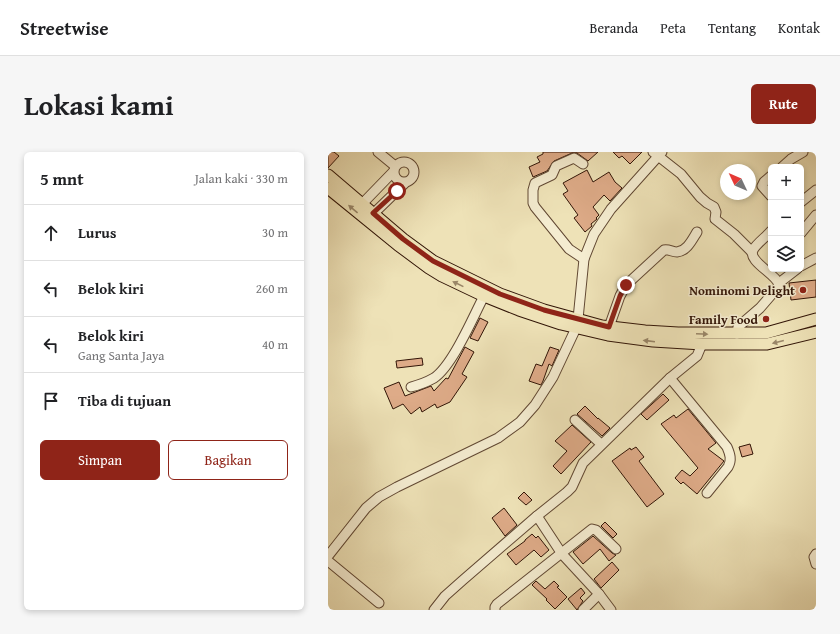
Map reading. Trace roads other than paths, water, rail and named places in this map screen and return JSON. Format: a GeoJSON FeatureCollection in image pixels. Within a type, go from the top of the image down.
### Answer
{"type":"FeatureCollection","features":[{"type":"Feature","properties":{"kind":"main road"},"geometry":{"type":"LineString","coordinates":[[328,175],[362,204],[370,217]]}},
{"type":"Feature","properties":{"kind":"main road"},"geometry":{"type":"LineString","coordinates":[[328,188],[370,217],[419,256],[484,296],[577,324],[604,329],[653,342],[684,338],[766,333],[816,319]]}},
{"type":"Feature","properties":{"kind":"main road"},"geometry":{"type":"LineString","coordinates":[[444,272],[500,294],[520,307]]}},
{"type":"Feature","properties":{"kind":"main road"},"geometry":{"type":"LineString","coordinates":[[684,338],[702,344],[767,344],[816,332]]}},
{"type":"Feature","properties":{"kind":"street"},"geometry":{"type":"LineString","coordinates":[[378,152],[394,169],[394,176],[396,180],[405,183]]}},
{"type":"Feature","properties":{"kind":"street"},"geometry":{"type":"LineString","coordinates":[[785,164],[803,152]]}},
{"type":"Feature","properties":{"kind":"street"},"geometry":{"type":"LineString","coordinates":[[328,556],[366,508],[379,497],[498,438],[520,422],[535,405],[553,377],[577,324],[584,259],[594,234],[611,209],[658,154],[681,174],[700,197],[714,207],[716,212],[715,219],[734,234],[752,252],[753,256],[768,268]]}},
{"type":"Feature","properties":{"kind":"street"},"geometry":{"type":"LineString","coordinates":[[583,164],[577,159],[572,158],[556,166],[552,175],[535,183],[533,190],[533,203],[570,249],[584,259]]}},
{"type":"Feature","properties":{"kind":"street"},"geometry":{"type":"LineString","coordinates":[[362,204],[399,162],[411,164],[414,169],[414,175],[411,180],[405,183],[370,217]]}},
{"type":"Feature","properties":{"kind":"street"},"geometry":{"type":"LineString","coordinates":[[768,179],[762,186],[768,193]]}},
{"type":"Feature","properties":{"kind":"street"},"geometry":{"type":"LineString","coordinates":[[804,200],[816,190]]}},
{"type":"Feature","properties":{"kind":"street"},"geometry":{"type":"LineString","coordinates":[[804,229],[816,215]]}},
{"type":"Feature","properties":{"kind":"street"},"geometry":{"type":"LineString","coordinates":[[604,329],[626,285],[664,250],[667,249],[676,252],[681,250],[689,244],[697,232]]}},
{"type":"Feature","properties":{"kind":"street"},"geometry":{"type":"LineString","coordinates":[[752,252],[754,248],[768,235]]}},
{"type":"Feature","properties":{"kind":"street"},"geometry":{"type":"LineString","coordinates":[[804,264],[816,258]]}},
{"type":"Feature","properties":{"kind":"street"},"geometry":{"type":"LineString","coordinates":[[771,272],[779,283]]}},
{"type":"Feature","properties":{"kind":"street"},"geometry":{"type":"LineString","coordinates":[[737,334],[738,327],[773,294],[779,286],[779,283],[793,272]]}},
{"type":"Feature","properties":{"kind":"street"},"geometry":{"type":"LineString","coordinates":[[411,387],[434,378],[444,368],[464,335],[484,296]]}},
{"type":"Feature","properties":{"kind":"street"},"geometry":{"type":"LineString","coordinates":[[440,608],[462,580],[537,516],[560,499],[572,487],[583,463],[670,378],[697,356],[702,344]]}},
{"type":"Feature","properties":{"kind":"street"},"geometry":{"type":"LineString","coordinates":[[670,378],[727,447],[730,455],[730,463],[728,467],[707,493]]}},
{"type":"Feature","properties":{"kind":"street"},"geometry":{"type":"LineString","coordinates":[[575,420],[601,444]]}},
{"type":"Feature","properties":{"kind":"street"},"geometry":{"type":"LineString","coordinates":[[537,516],[562,554],[611,610]]}},
{"type":"Feature","properties":{"kind":"street"},"geometry":{"type":"LineString","coordinates":[[495,610],[497,604],[592,529],[596,530],[616,549]]}},
{"type":"Feature","properties":{"kind":"street"},"geometry":{"type":"LineString","coordinates":[[816,554],[814,557],[816,564]]}},
{"type":"Feature","properties":{"kind":"street"},"geometry":{"type":"LineString","coordinates":[[328,561],[379,603]]}},
{"type":"Feature","properties":{"kind":"street"},"geometry":{"type":"LineString","coordinates":[[583,610],[598,594]]}},
{"type":"Feature","properties":{"kind":"place","name":"Nominomi Delight"},"geometry":{"type":"Point","coordinates":[803,290]}},
{"type":"Feature","properties":{"kind":"place","name":"Family Food"},"geometry":{"type":"Point","coordinates":[766,319]}}]}
